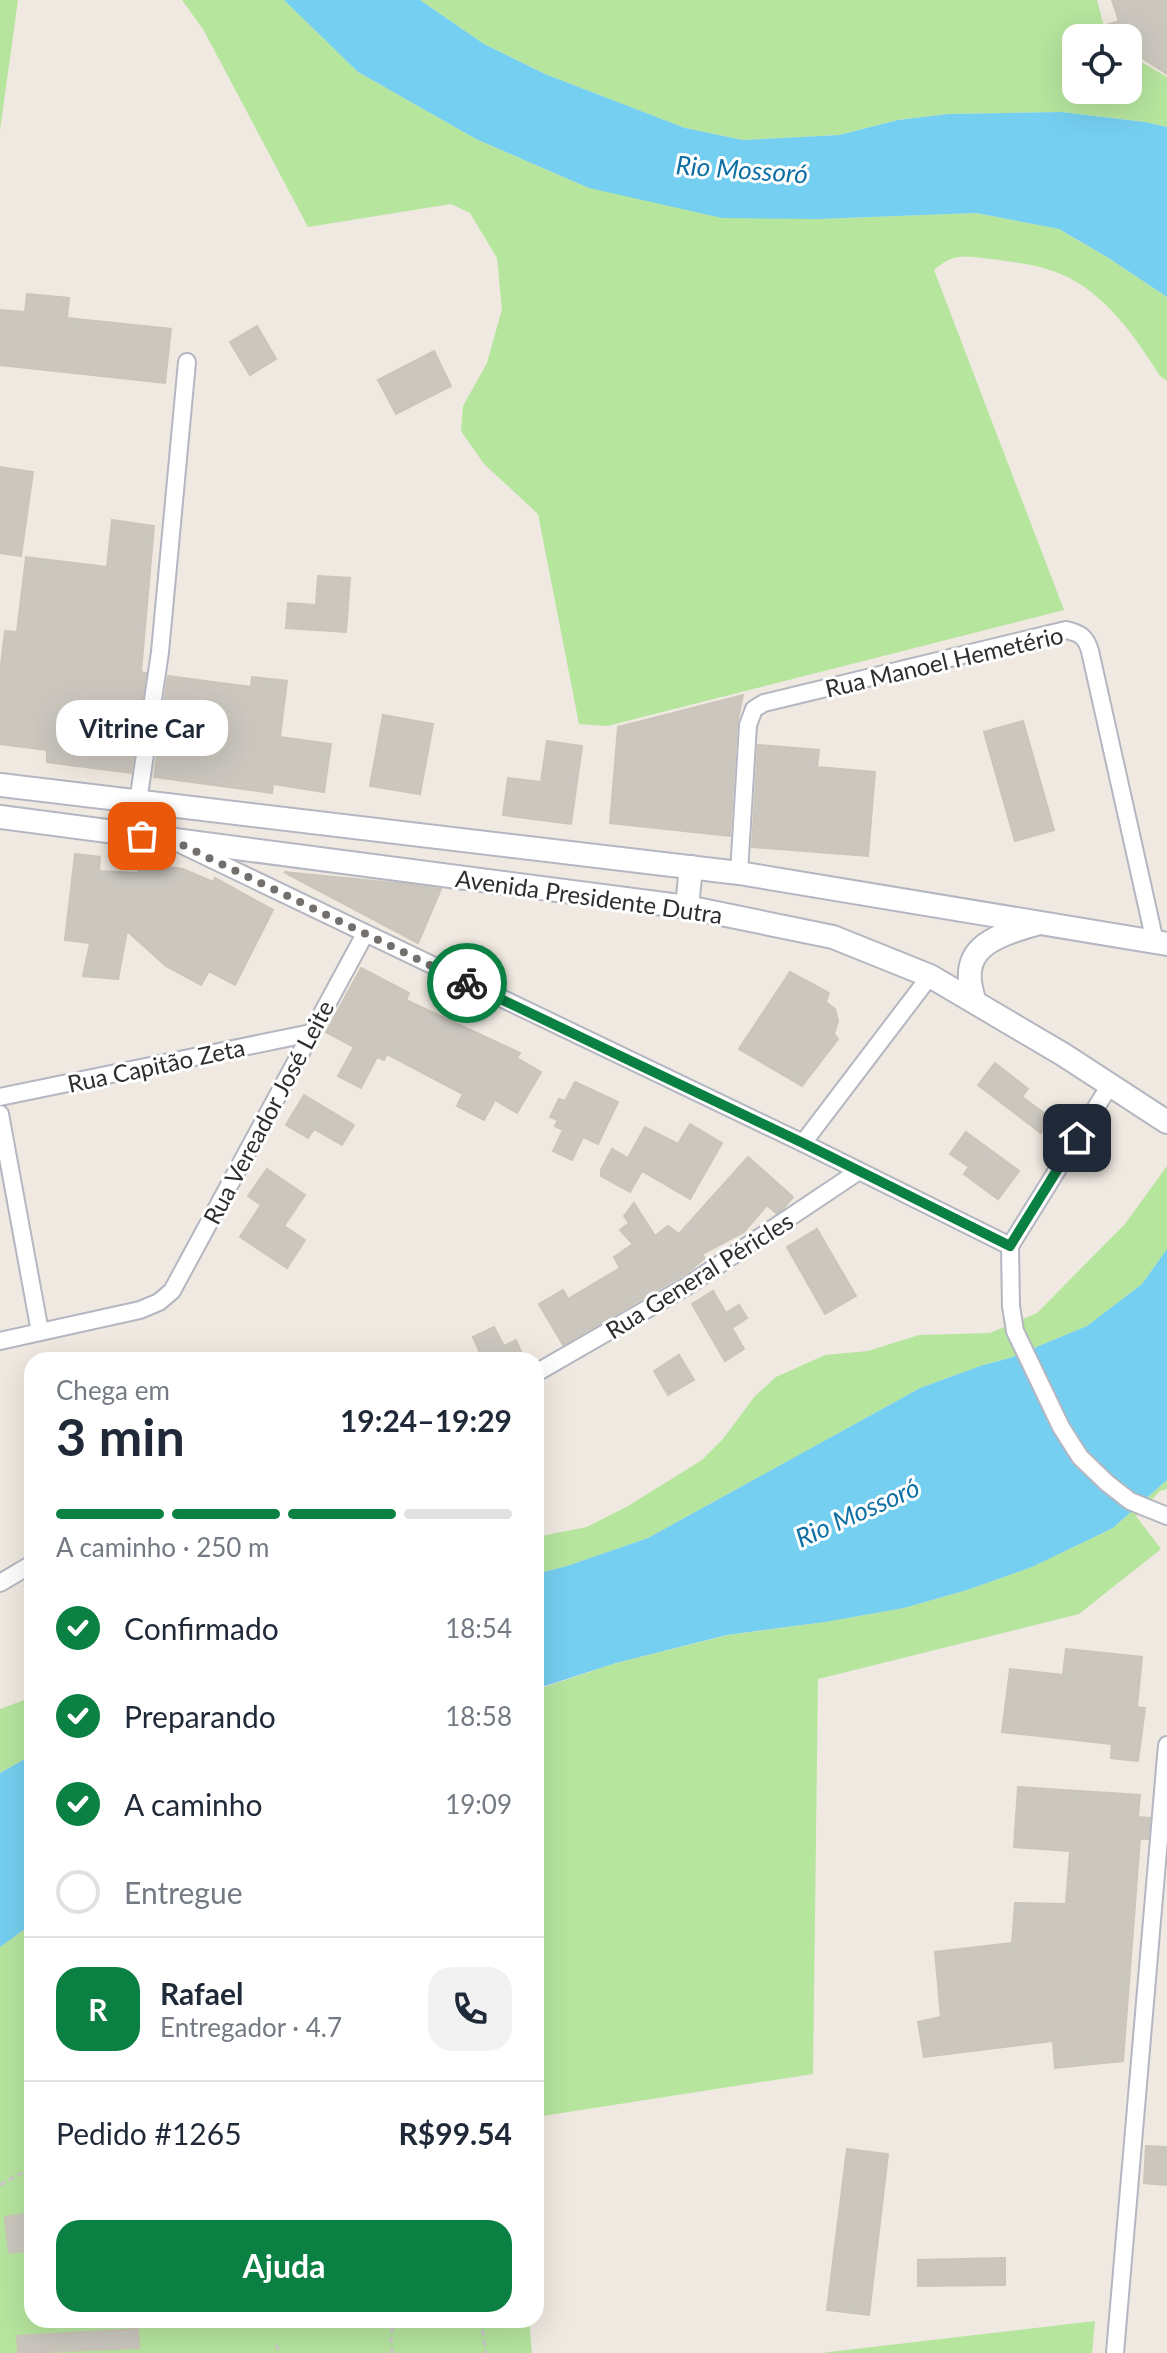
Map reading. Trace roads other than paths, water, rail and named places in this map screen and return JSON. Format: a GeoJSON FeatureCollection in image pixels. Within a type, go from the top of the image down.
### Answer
{"type":"FeatureCollection","features":[{"type":"Feature","properties":{"kind":"main road","name":"Avenida Presidente Dutra"},"geometry":{"type":"LineString","coordinates":[[4,786],[739,873],[1161,943]]}},
{"type":"Feature","properties":{"kind":"main road"},"geometry":{"type":"LineString","coordinates":[[2,817],[4,786]]}},
{"type":"Feature","properties":{"kind":"main road","name":"Avenida Presidente Dutra"},"geometry":{"type":"LineString","coordinates":[[2,817],[687,907],[833,937],[930,976],[1167,1122]]}},
{"type":"Feature","properties":{"kind":"main road"},"geometry":{"type":"LineString","coordinates":[[687,907],[691,867]]}},
{"type":"Feature","properties":{"kind":"main road"},"geometry":{"type":"LineString","coordinates":[[975,1002],[967,981],[969,967],[977,953],[997,937],[1041,923]]}},
{"type":"Feature","properties":{"kind":"street"},"geometry":{"type":"LineString","coordinates":[[138,802],[160,652],[187,362]]}},
{"type":"Feature","properties":{"kind":"street","name":"Rua Manoel Hemetério"},"geometry":{"type":"LineString","coordinates":[[739,873],[748,725],[754,709],[764,703],[1066,630],[1078,633],[1087,641],[1161,943]]}},
{"type":"Feature","properties":{"kind":"street"},"geometry":{"type":"LineString","coordinates":[[170,839],[803,1143],[1010,1246]]}},
{"type":"Feature","properties":{"kind":"street","name":"Rua Vereador José Leite"},"geometry":{"type":"LineString","coordinates":[[40,1332],[140,1310],[159,1302],[172,1291],[365,934]]}},
{"type":"Feature","properties":{"kind":"street"},"geometry":{"type":"LineString","coordinates":[[803,1143],[930,976]]}},
{"type":"Feature","properties":{"kind":"street","name":"Rua Capitão Zeta"},"geometry":{"type":"LineString","coordinates":[[0,1097],[311,1033]]}},
{"type":"Feature","properties":{"kind":"street"},"geometry":{"type":"LineString","coordinates":[[1110,1085],[1010,1246],[1011,1306],[1015,1331],[1061,1427],[1080,1457],[1130,1501],[1162,1513]]}},
{"type":"Feature","properties":{"kind":"street"},"geometry":{"type":"LineString","coordinates":[[0,1114],[40,1332],[0,1341]]}},
{"type":"Feature","properties":{"kind":"street","name":"Rua General Péricles"},"geometry":{"type":"LineString","coordinates":[[544,1368],[687,1286],[859,1171]]}},
{"type":"Feature","properties":{"kind":"street"},"geometry":{"type":"LineString","coordinates":[[0,1583],[24,1569]]}},
{"type":"Feature","properties":{"kind":"street"},"geometry":{"type":"LineString","coordinates":[[1115,2353],[1167,1745]]}},
{"type":"Feature","properties":{"kind":"water","name":"Rio Mossoró"},"geometry":{"type":"Polygon","coordinates":[[[284,0],[420,0],[484,44],[545,74],[685,128],[743,140],[839,135],[898,120],[948,114],[1061,112],[1167,127],[1167,297],[1059,229],[976,213],[819,219],[722,218],[589,188],[476,139],[358,72],[284,0]]]}},
{"type":"Feature","properties":{"kind":"water","name":"Rio Mossoró"},"geometry":{"type":"Polygon","coordinates":[[[1167,1249],[1167,1480],[1113,1528],[1032,1567],[904,1608],[727,1635],[616,1663],[544,1686],[544,1572],[648,1538],[920,1388],[1010,1358],[1087,1326],[1142,1284],[1167,1249]]]}},
{"type":"Feature","properties":{"kind":"water"},"geometry":{"type":"Polygon","coordinates":[[[24,1760],[24,1930],[0,1947],[0,1773],[24,1760]]]}},
{"type":"Feature","properties":{"kind":"place","name":"Vitrine Car"},"geometry":{"type":"Point","coordinates":[142,836]}}]}
